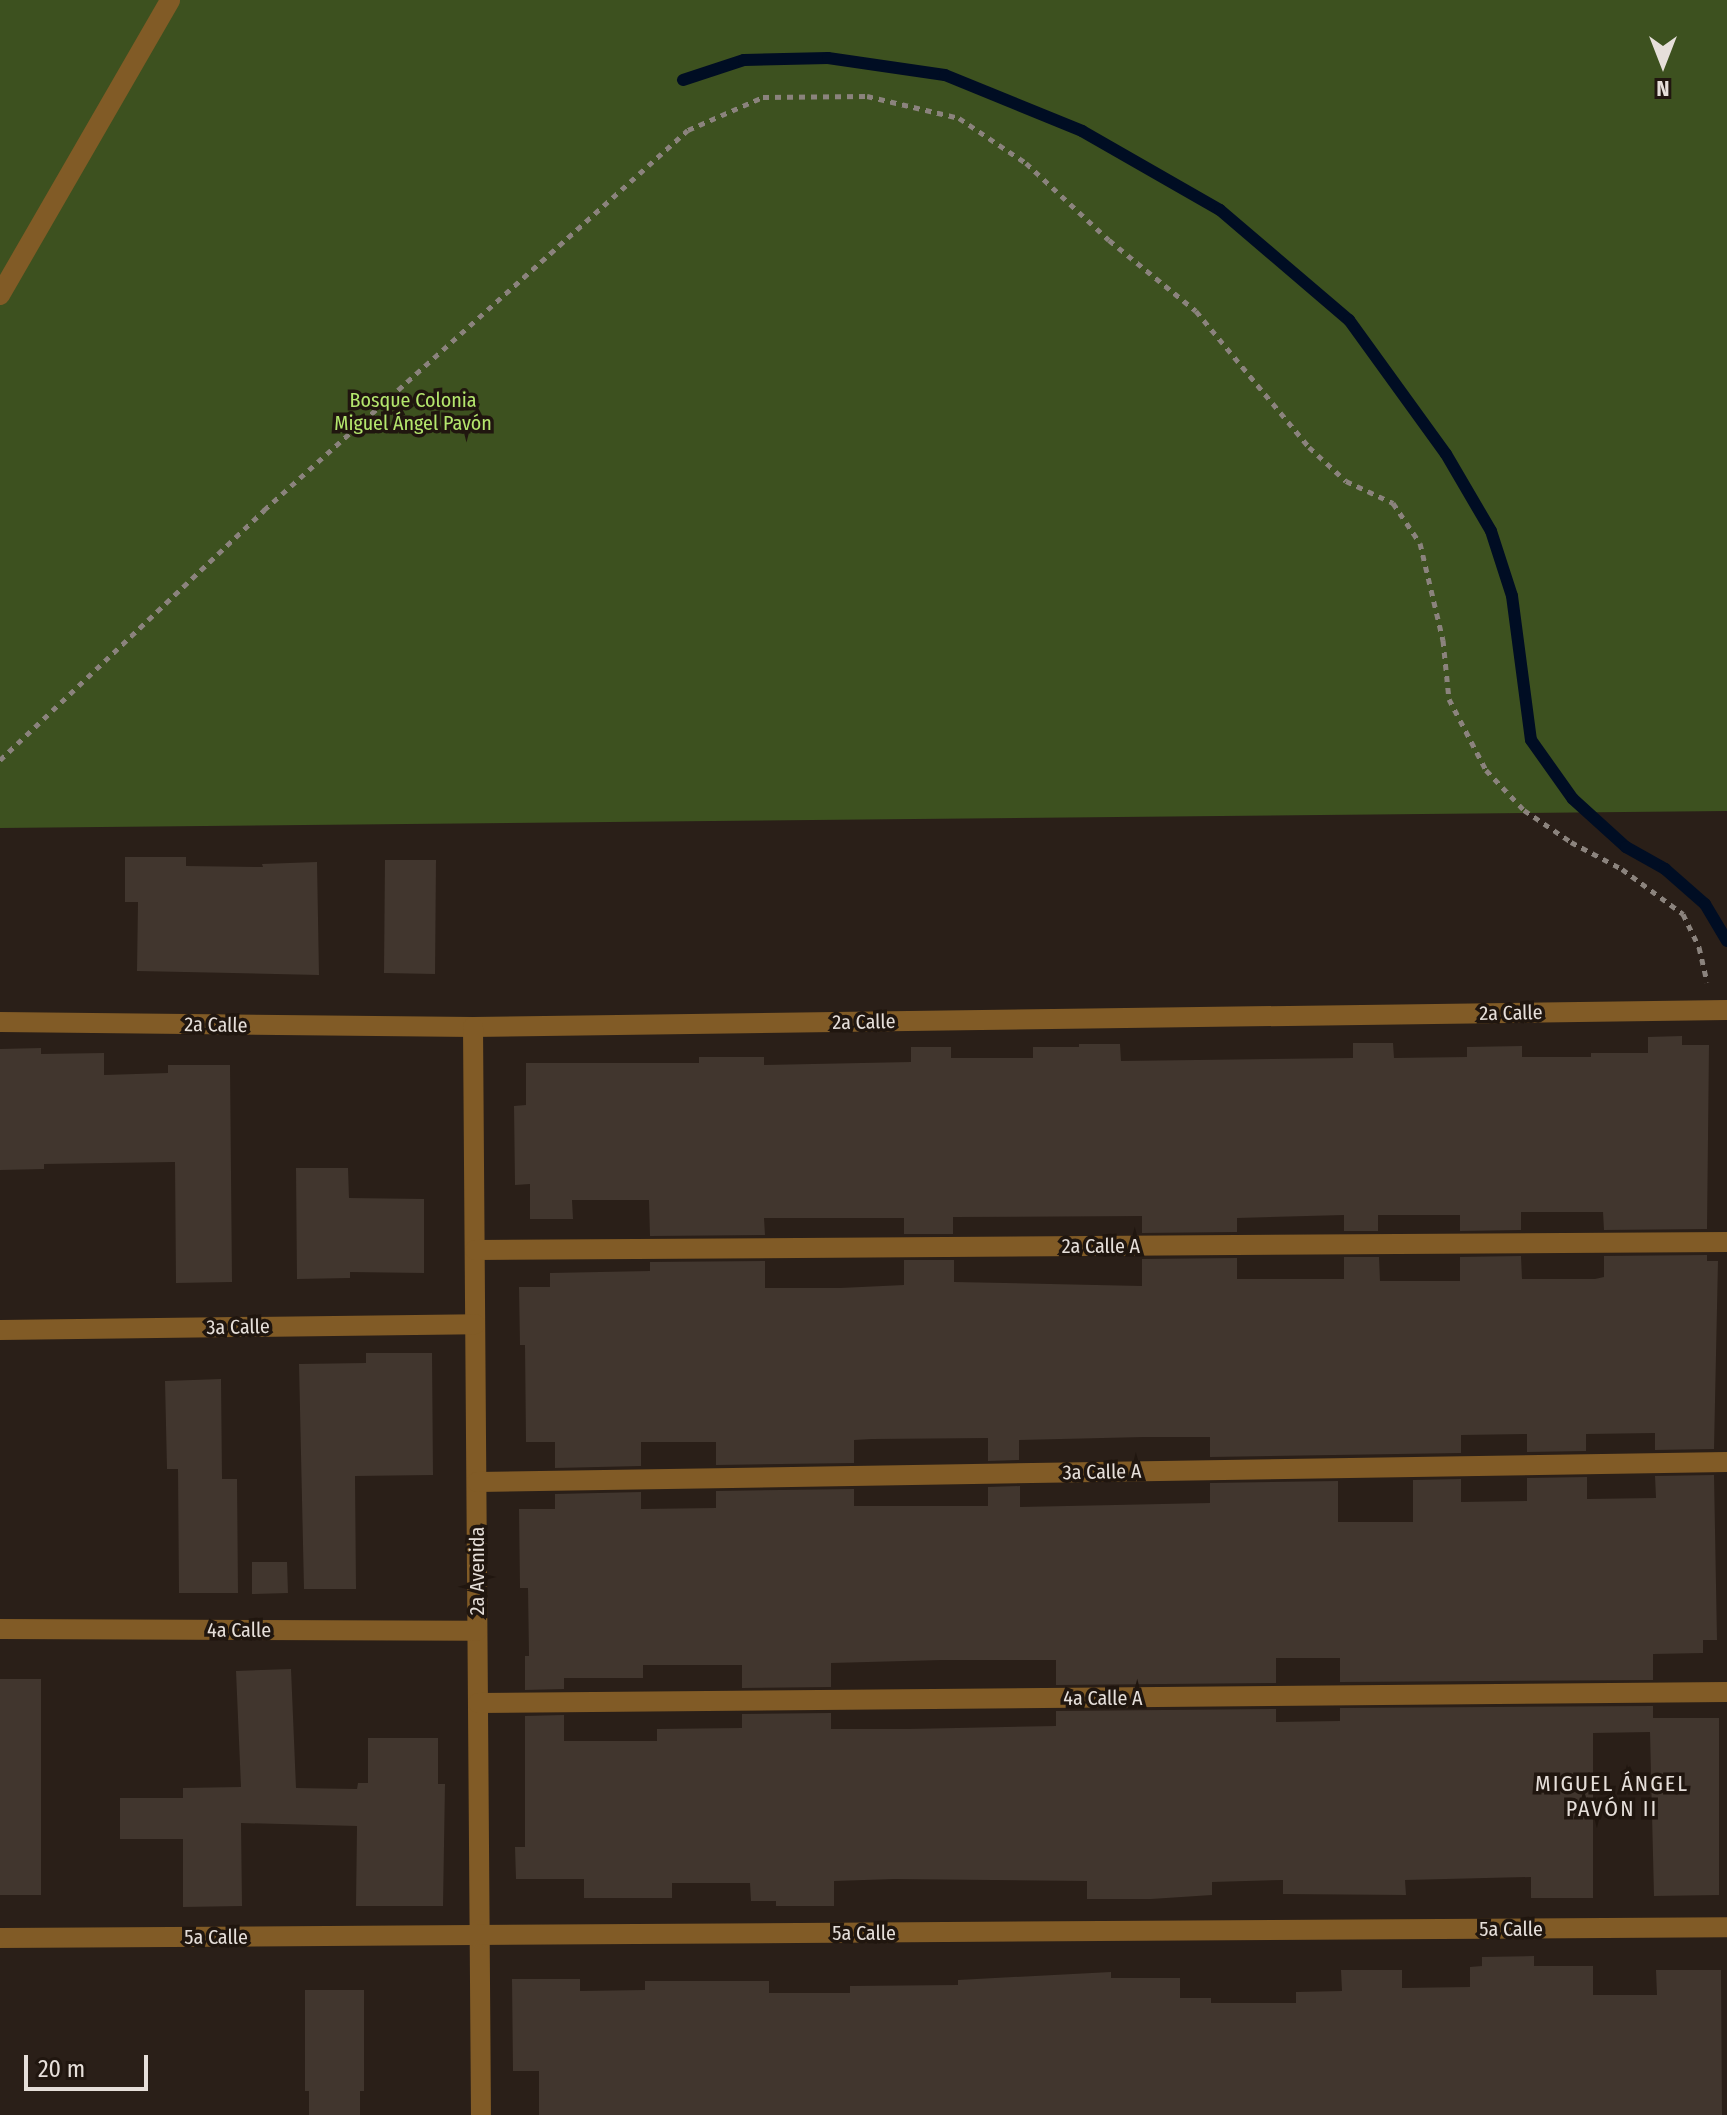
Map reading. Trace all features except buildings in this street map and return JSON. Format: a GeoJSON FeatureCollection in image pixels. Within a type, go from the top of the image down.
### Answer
{"type":"FeatureCollection","features":[{"type":"Feature","properties":{"kind":"street"},"geometry":{"type":"LineString","coordinates":[[0,295],[170,0]]}},
{"type":"Feature","properties":{"kind":"street","name":"2a Calle"},"geometry":{"type":"LineString","coordinates":[[0,1022],[473,1027],[1720,1010]]}},
{"type":"Feature","properties":{"kind":"street","name":"2a Avenida"},"geometry":{"type":"LineString","coordinates":[[473,1027],[481,2115]]}},
{"type":"Feature","properties":{"kind":"street","name":"2a Calle A"},"geometry":{"type":"LineString","coordinates":[[475,1250],[1727,1242]]}},
{"type":"Feature","properties":{"kind":"street","name":"3a Calle"},"geometry":{"type":"LineString","coordinates":[[0,1330],[475,1324]]}},
{"type":"Feature","properties":{"kind":"street","name":"3a Calle A"},"geometry":{"type":"LineString","coordinates":[[477,1482],[1727,1462]]}},
{"type":"Feature","properties":{"kind":"street","name":"4a Calle"},"geometry":{"type":"LineString","coordinates":[[0,1629],[477,1631]]}},
{"type":"Feature","properties":{"kind":"street","name":"4a Calle A"},"geometry":{"type":"LineString","coordinates":[[478,1703],[1727,1692]]}},
{"type":"Feature","properties":{"kind":"street","name":"5a Calle"},"geometry":{"type":"LineString","coordinates":[[0,1938],[1727,1927]]}},
{"type":"Feature","properties":{"kind":"path"},"geometry":{"type":"LineString","coordinates":[[0,760],[264,510],[688,130],[763,97],[867,96],[959,118],[1026,163],[1109,240],[1196,311],[1309,447],[1346,481],[1393,503],[1420,543],[1443,640],[1449,699],[1486,770],[1524,810],[1571,842],[1622,869],[1683,914],[1699,947],[1720,1010]]}},
{"type":"Feature","properties":{"kind":"green space","name":"Bosque Colonia Miguel Ángel Pavón"},"geometry":{"type":"Polygon","coordinates":[[[0,0],[1727,0],[1727,811],[0,828],[0,0]]]}},
{"type":"Feature","properties":{"kind":"waterway"},"geometry":{"type":"LineString","coordinates":[[683,80],[744,60],[828,58],[945,75],[1082,131],[1220,210],[1349,320],[1446,454],[1491,531],[1512,596],[1531,740],[1573,799],[1626,847],[1665,869],[1705,904],[1727,941]]}},
{"type":"Feature","properties":{"kind":"district","name":"MIGUEL ÁNGEL PAVÓN II"},"geometry":{"type":"Point","coordinates":[1612,1796]}}]}
